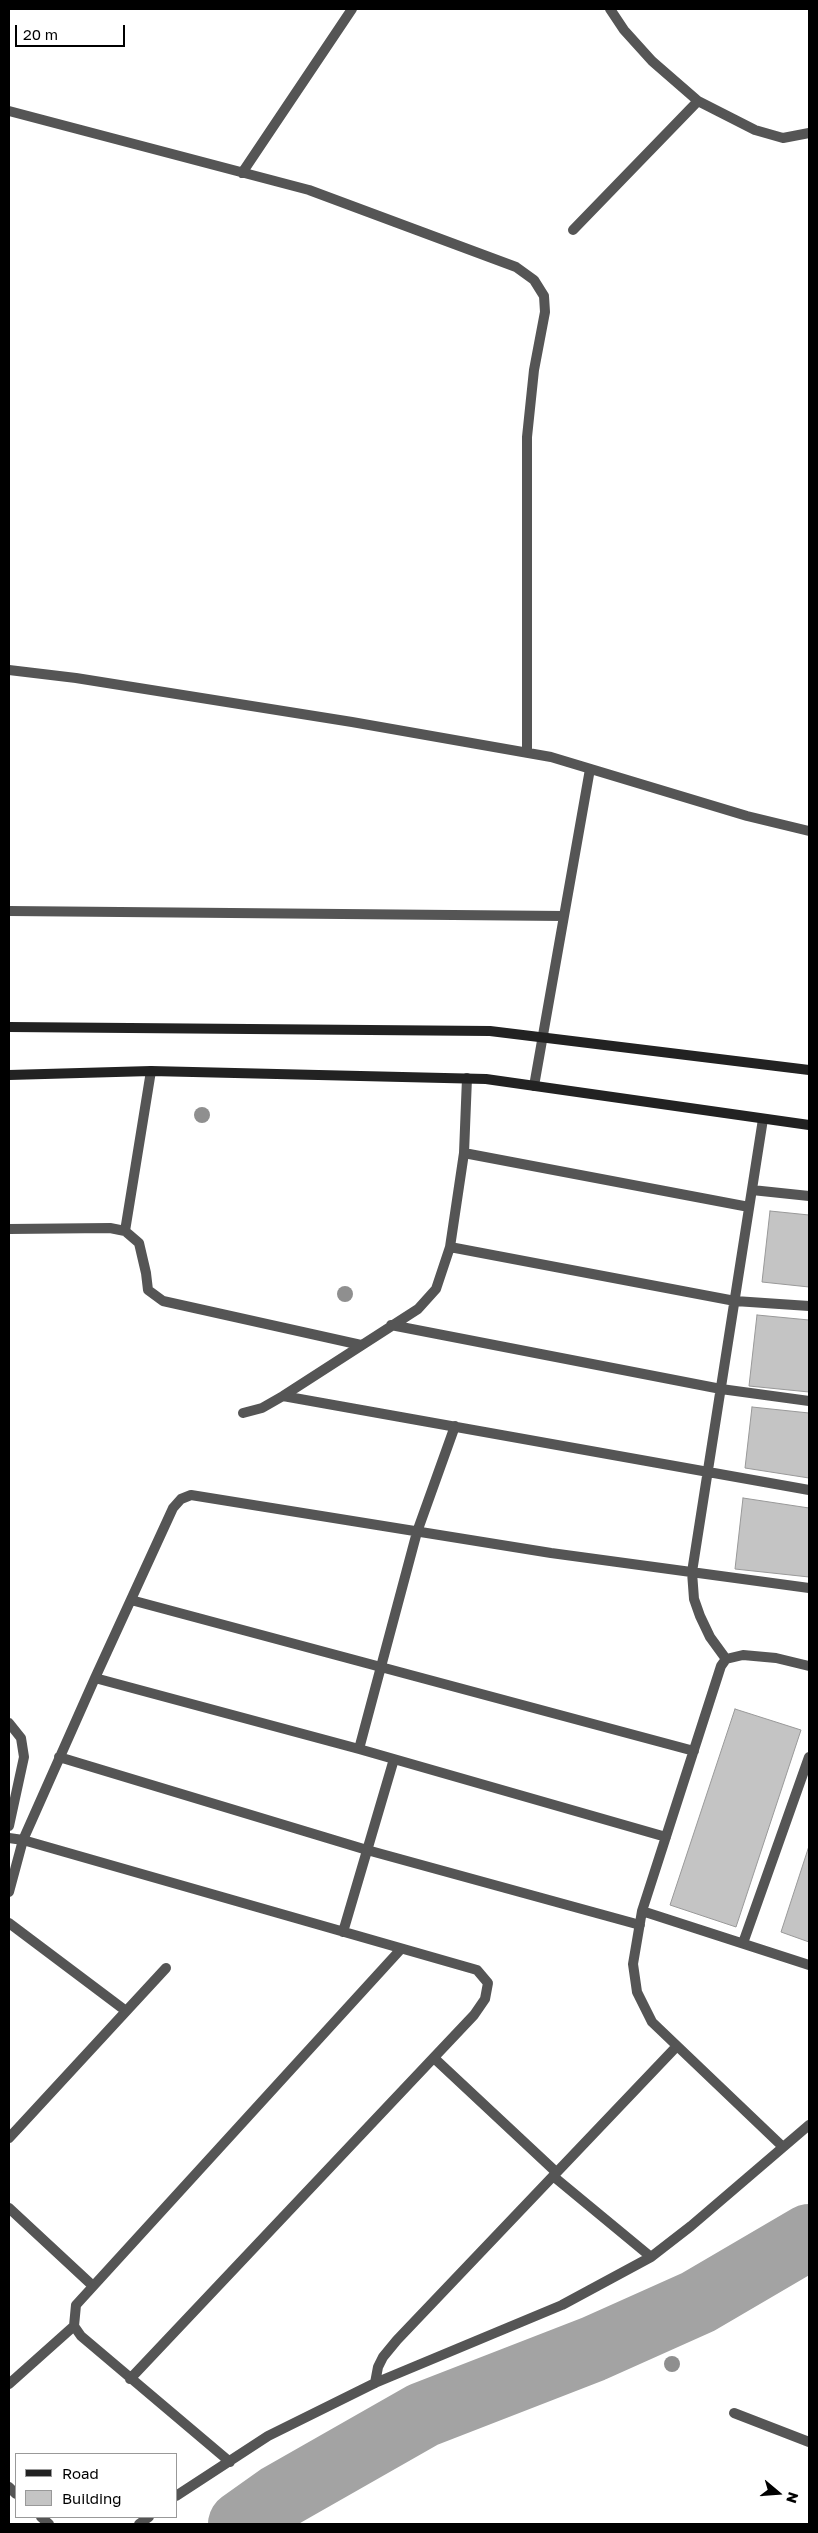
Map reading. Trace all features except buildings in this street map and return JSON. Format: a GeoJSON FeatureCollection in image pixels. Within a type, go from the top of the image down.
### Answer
{"type":"FeatureCollection","features":[{"type":"Feature","properties":{"kind":"main road"},"geometry":{"type":"LineString","coordinates":[[9,1027],[490,1031],[809,1070]]}},
{"type":"Feature","properties":{"kind":"main road"},"geometry":{"type":"LineString","coordinates":[[9,1075],[151,1071],[467,1078],[809,1125]]}},
{"type":"Feature","properties":{"kind":"street"},"geometry":{"type":"LineString","coordinates":[[242,173],[352,9]]}},
{"type":"Feature","properties":{"kind":"street"},"geometry":{"type":"LineString","coordinates":[[610,9],[624,30],[652,61],[698,102],[755,130],[784,138],[809,133]]}},
{"type":"Feature","properties":{"kind":"street"},"geometry":{"type":"LineString","coordinates":[[573,230],[698,102]]}},
{"type":"Feature","properties":{"kind":"street"},"geometry":{"type":"LineString","coordinates":[[9,111],[309,190],[516,267],[534,280],[544,296],[545,312],[534,370],[527,437],[528,753]]}},
{"type":"Feature","properties":{"kind":"street"},"geometry":{"type":"LineString","coordinates":[[9,670],[76,678],[342,720],[528,753],[590,769],[747,816],[809,831]]}},
{"type":"Feature","properties":{"kind":"street"},"geometry":{"type":"LineString","coordinates":[[534,1086],[590,769]]}},
{"type":"Feature","properties":{"kind":"street"},"geometry":{"type":"LineString","coordinates":[[9,911],[564,916]]}},
{"type":"Feature","properties":{"kind":"street"},"geometry":{"type":"LineString","coordinates":[[125,1231],[151,1071]]}},
{"type":"Feature","properties":{"kind":"street"},"geometry":{"type":"LineString","coordinates":[[243,1413],[262,1408],[283,1396],[418,1309],[436,1289],[450,1247],[464,1153],[467,1078]]}},
{"type":"Feature","properties":{"kind":"street"},"geometry":{"type":"LineString","coordinates":[[726,1659],[710,1636],[700,1616],[694,1599],[692,1572],[764,1119]]}},
{"type":"Feature","properties":{"kind":"street"},"geometry":{"type":"LineString","coordinates":[[464,1153],[750,1207]]}},
{"type":"Feature","properties":{"kind":"street"},"geometry":{"type":"LineString","coordinates":[[752,1190],[809,1196]]}},
{"type":"Feature","properties":{"kind":"street"},"geometry":{"type":"LineString","coordinates":[[9,1228],[110,1228],[125,1231],[139,1243],[148,1290],[164,1300],[361,1345]]}},
{"type":"Feature","properties":{"kind":"street"},"geometry":{"type":"LineString","coordinates":[[450,1247],[735,1302],[809,1306]]}},
{"type":"Feature","properties":{"kind":"street"},"geometry":{"type":"LineString","coordinates":[[391,1325],[721,1389],[809,1401]]}},
{"type":"Feature","properties":{"kind":"street"},"geometry":{"type":"LineString","coordinates":[[283,1396],[708,1470],[809,1490]]}},
{"type":"Feature","properties":{"kind":"street"},"geometry":{"type":"LineString","coordinates":[[359,1749],[417,1532],[455,1426]]}},
{"type":"Feature","properties":{"kind":"street"},"geometry":{"type":"LineString","coordinates":[[9,1892],[23,1840],[94,1678],[173,1508],[181,1500],[191,1495],[551,1554],[809,1588]]}},
{"type":"Feature","properties":{"kind":"street"},"geometry":{"type":"LineString","coordinates":[[131,1600],[694,1751]]}},
{"type":"Feature","properties":{"kind":"street"},"geometry":{"type":"LineString","coordinates":[[783,2147],[652,2022],[637,1992],[633,1964],[642,1911],[721,1666],[726,1659],[743,1655],[776,1658],[809,1666]]}},
{"type":"Feature","properties":{"kind":"street"},"geometry":{"type":"LineString","coordinates":[[94,1678],[359,1749],[666,1837]]}},
{"type":"Feature","properties":{"kind":"street"},"geometry":{"type":"LineString","coordinates":[[9,1723],[21,1738],[24,1757],[9,1826]]}},
{"type":"Feature","properties":{"kind":"street"},"geometry":{"type":"LineString","coordinates":[[59,1756],[367,1850],[640,1925]]}},
{"type":"Feature","properties":{"kind":"street"},"geometry":{"type":"LineString","coordinates":[[743,1943],[809,1757]]}},
{"type":"Feature","properties":{"kind":"street"},"geometry":{"type":"LineString","coordinates":[[343,1932],[394,1759]]}},
{"type":"Feature","properties":{"kind":"street"},"geometry":{"type":"LineString","coordinates":[[9,1838],[23,1840],[477,1970],[488,1983],[485,1999],[474,2015],[130,2379]]}},
{"type":"Feature","properties":{"kind":"street"},"geometry":{"type":"LineString","coordinates":[[642,1911],[809,1965]]}},
{"type":"Feature","properties":{"kind":"street"},"geometry":{"type":"LineString","coordinates":[[9,1924],[126,2011]]}},
{"type":"Feature","properties":{"kind":"street"},"geometry":{"type":"LineString","coordinates":[[230,2462],[81,2336],[74,2326],[76,2305],[400,1948]]}},
{"type":"Feature","properties":{"kind":"street"},"geometry":{"type":"LineString","coordinates":[[9,2138],[166,1968]]}},
{"type":"Feature","properties":{"kind":"street"},"geometry":{"type":"LineString","coordinates":[[375,2383],[378,2368],[383,2357],[397,2340],[677,2046]]}},
{"type":"Feature","properties":{"kind":"street"},"geometry":{"type":"LineString","coordinates":[[434,2058],[555,2174],[651,2257]]}},
{"type":"Feature","properties":{"kind":"street"},"geometry":{"type":"LineString","coordinates":[[178,2495],[268,2436],[375,2383],[562,2305],[651,2257],[691,2226],[809,2125]]}},
{"type":"Feature","properties":{"kind":"street"},"geometry":{"type":"LineString","coordinates":[[9,2208],[93,2286]]}},
{"type":"Feature","properties":{"kind":"street"},"geometry":{"type":"LineString","coordinates":[[9,2384],[74,2326]]}},
{"type":"Feature","properties":{"kind":"street"},"geometry":{"type":"LineString","coordinates":[[734,2413],[809,2442]]}},
{"type":"Feature","properties":{"kind":"waterway"},"geometry":{"type":"LineString","coordinates":[[241,2524],[279,2497],[423,2415],[593,2349],[698,2302],[809,2237]]}}]}
